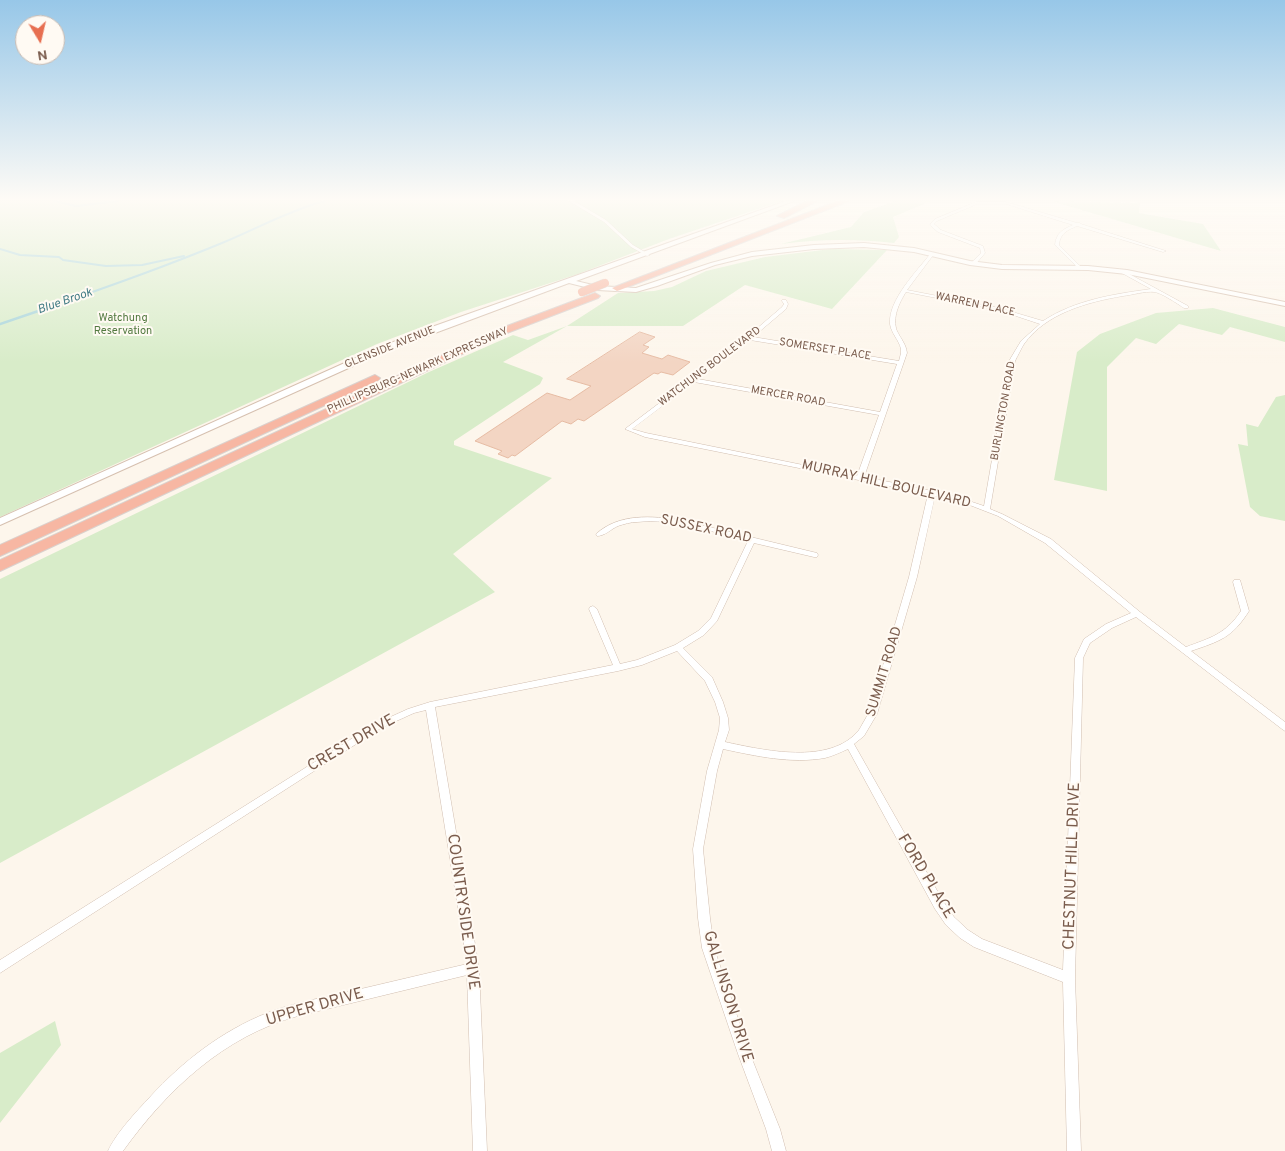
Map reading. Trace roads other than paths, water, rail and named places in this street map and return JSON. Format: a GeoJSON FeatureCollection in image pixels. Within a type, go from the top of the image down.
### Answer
{"type":"FeatureCollection","features":[{"type":"Feature","properties":{"kind":"highway","name":"PHILLIPSBURG-NEWARK EXPRESSWAY"},"geometry":{"type":"LineString","coordinates":[[0,551],[447,346],[681,255]]}},
{"type":"Feature","properties":{"kind":"highway","name":"PHILLIPSBURG-NEWARK EXPRESSWAY"},"geometry":{"type":"LineString","coordinates":[[0,566],[372,390],[503,332],[705,255]]}},
{"type":"Feature","properties":{"kind":"main road","name":"GLENSIDE AVENUE"},"geometry":{"type":"LineString","coordinates":[[0,522],[381,350],[648,255]]}},
{"type":"Feature","properties":{"kind":"main road"},"geometry":{"type":"LineString","coordinates":[[572,282],[597,288],[636,290],[655,286],[700,268],[750,255]]}},
{"type":"Feature","properties":{"kind":"main road"},"geometry":{"type":"LineString","coordinates":[[935,255],[973,264],[1013,268],[1079,268],[1122,271],[1285,304]]}},
{"type":"Feature","properties":{"kind":"street"},"geometry":{"type":"LineString","coordinates":[[860,478],[900,363],[904,345],[893,325],[892,317],[895,305],[931,255]]}},
{"type":"Feature","properties":{"kind":"street"},"geometry":{"type":"LineString","coordinates":[[973,264],[981,255]]}},
{"type":"Feature","properties":{"kind":"street"},"geometry":{"type":"LineString","coordinates":[[1066,255],[1079,268]]}},
{"type":"Feature","properties":{"kind":"street"},"geometry":{"type":"LineString","coordinates":[[1122,271],[1186,307]]}},
{"type":"Feature","properties":{"kind":"street","name":"BURLINGTON ROAD"},"geometry":{"type":"LineString","coordinates":[[987,509],[1012,361],[1018,346],[1028,334],[1043,322],[1073,308],[1093,301],[1155,290]]}},
{"type":"Feature","properties":{"kind":"street","name":"WARREN PLACE"},"geometry":{"type":"LineString","coordinates":[[906,291],[999,309],[1043,322]]}},
{"type":"Feature","properties":{"kind":"street","name":"WATCHUNG BOULEVARD"},"geometry":{"type":"LineString","coordinates":[[628,429],[749,338],[784,308],[786,304],[784,301]]}},
{"type":"Feature","properties":{"kind":"street","name":"SOMERSET PLACE"},"geometry":{"type":"LineString","coordinates":[[749,338],[900,363]]}},
{"type":"Feature","properties":{"kind":"street","name":"MERCER ROAD"},"geometry":{"type":"LineString","coordinates":[[692,380],[883,414]]}},
{"type":"Feature","properties":{"kind":"street","name":"MURRAY HILL BOULEVARD"},"geometry":{"type":"LineString","coordinates":[[628,429],[654,437],[932,493],[987,509],[1027,528],[1048,542],[1285,727]]}},
{"type":"Feature","properties":{"kind":"street","name":"SUMMIT ROAD"},"geometry":{"type":"LineString","coordinates":[[720,746],[795,758],[825,754],[849,743],[867,727],[873,714],[913,577],[932,493]]}},
{"type":"Feature","properties":{"kind":"street","name":"SUSSEX ROAD"},"geometry":{"type":"LineString","coordinates":[[600,534],[618,522],[640,519],[680,522],[814,555]]}},
{"type":"Feature","properties":{"kind":"street","name":"CREST DRIVE"},"geometry":{"type":"LineString","coordinates":[[0,967],[378,726],[411,711],[430,705],[618,668],[654,658],[678,647],[701,633],[714,619],[752,540]]}},
{"type":"Feature","properties":{"kind":"street"},"geometry":{"type":"LineString","coordinates":[[1185,650],[1227,635],[1238,624],[1244,611],[1237,582]]}},
{"type":"Feature","properties":{"kind":"street"},"geometry":{"type":"LineString","coordinates":[[593,609],[618,668]]}},
{"type":"Feature","properties":{"kind":"street","name":"CHESTNUT HILL DRIVE"},"geometry":{"type":"LineString","coordinates":[[1074,1151],[1069,978],[1079,658],[1087,642],[1109,626],[1138,614]]}},
{"type":"Feature","properties":{"kind":"street","name":"GALLINSON DRIVE"},"geometry":{"type":"LineString","coordinates":[[678,647],[709,679],[724,718],[724,730],[712,770],[698,849],[704,918],[708,948],[744,1054],[773,1129],[779,1151]]}},
{"type":"Feature","properties":{"kind":"street","name":"COUNTRYSIDE DRIVE"},"geometry":{"type":"LineString","coordinates":[[430,705],[473,968],[480,1151]]}},
{"type":"Feature","properties":{"kind":"street","name":"FORD PLACE"},"geometry":{"type":"LineString","coordinates":[[849,743],[939,905],[950,921],[964,934],[978,943],[1069,978]]}},
{"type":"Feature","properties":{"kind":"street","name":"UPPER DRIVE"},"geometry":{"type":"LineString","coordinates":[[115,1151],[132,1127],[168,1087],[206,1054],[246,1029],[287,1012],[473,968]]}},
{"type":"Feature","properties":{"kind":"waterway"},"geometry":{"type":"LineString","coordinates":[[19,255],[59,257],[63,260],[106,266],[142,265],[184,256]]}},
{"type":"Feature","properties":{"kind":"waterway","name":"Blue Brook"},"geometry":{"type":"LineString","coordinates":[[46,308],[192,255]]}},
{"type":"Feature","properties":{"kind":"waterway","name":"Blue Brook"},"geometry":{"type":"LineString","coordinates":[[0,324],[50,307]]}},
{"type":"Feature","properties":{"kind":"park label","name":"Watchung Reservation"},"geometry":{"type":"Point","coordinates":[123,325]}}]}
